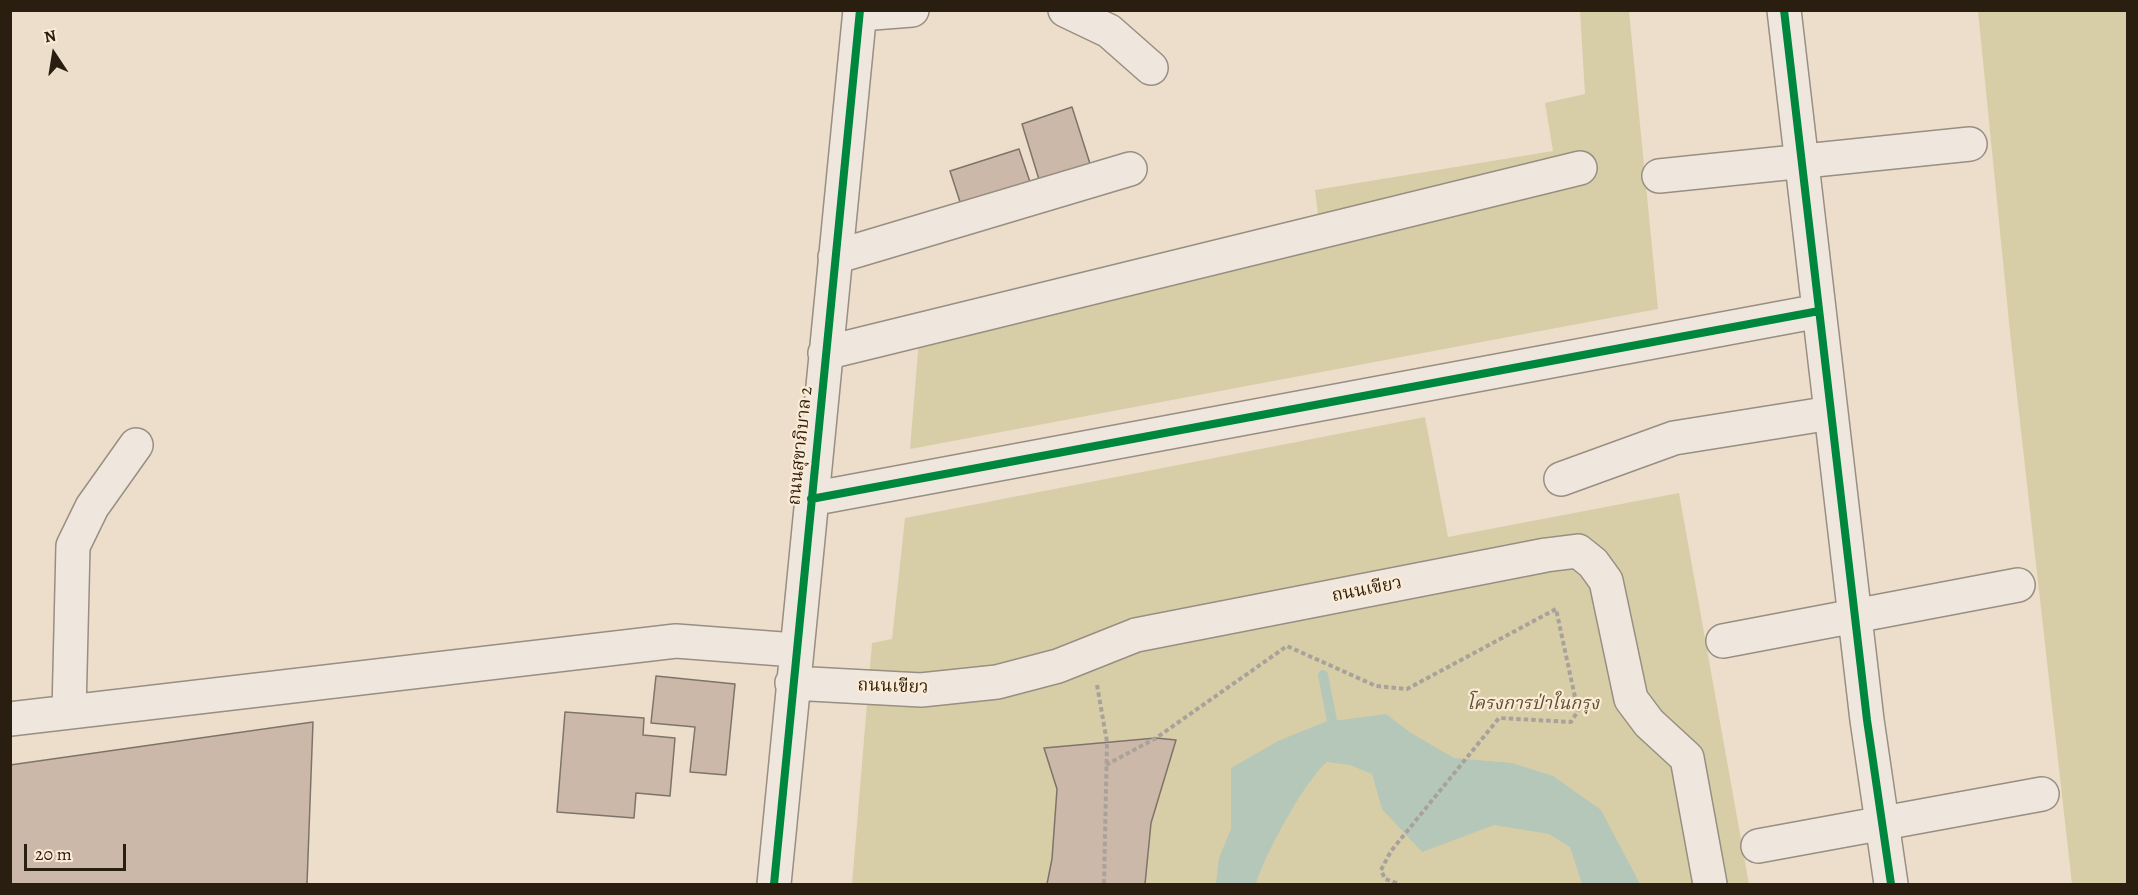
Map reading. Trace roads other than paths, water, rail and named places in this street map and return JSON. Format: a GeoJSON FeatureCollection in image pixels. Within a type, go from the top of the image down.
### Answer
{"type":"FeatureCollection","features":[{"type":"Feature","properties":{"kind":"street"},"geometry":{"type":"LineString","coordinates":[[860,12],[912,10]]}},
{"type":"Feature","properties":{"kind":"street"},"geometry":{"type":"LineString","coordinates":[[1065,10],[1109,31],[1151,68]]}},
{"type":"Feature","properties":{"kind":"street"},"geometry":{"type":"LineString","coordinates":[[1784,10],[1855,616],[1891,885]]}},
{"type":"Feature","properties":{"kind":"street","name":"ถนนสุขาภิบาล 2"},"geometry":{"type":"LineString","coordinates":[[774,885],[795,650],[860,12]]}},
{"type":"Feature","properties":{"kind":"street"},"geometry":{"type":"LineString","coordinates":[[1659,176],[1970,144]]}},
{"type":"Feature","properties":{"kind":"street"},"geometry":{"type":"LineString","coordinates":[[825,353],[1580,168]]}},
{"type":"Feature","properties":{"kind":"street"},"geometry":{"type":"LineString","coordinates":[[836,257],[1130,170]]}},
{"type":"Feature","properties":{"kind":"street"},"geometry":{"type":"LineString","coordinates":[[811,499],[1819,311]]}},
{"type":"Feature","properties":{"kind":"street"},"geometry":{"type":"LineString","coordinates":[[1561,479],[1674,438],[1831,413]]}},
{"type":"Feature","properties":{"kind":"street"},"geometry":{"type":"LineString","coordinates":[[69,712],[73,546],[92,507],[136,445]]}},
{"type":"Feature","properties":{"kind":"street","name":"ถนนเขียว"},"geometry":{"type":"LineString","coordinates":[[792,683],[921,690],[997,682],[1058,666],[1136,635],[1546,555],[1578,551],[1593,562],[1606,581],[1631,699],[1649,723],[1687,758],[1710,885]]}},
{"type":"Feature","properties":{"kind":"street"},"geometry":{"type":"LineString","coordinates":[[1723,641],[2018,585]]}},
{"type":"Feature","properties":{"kind":"street"},"geometry":{"type":"LineString","coordinates":[[10,719],[676,641],[795,650]]}},
{"type":"Feature","properties":{"kind":"street"},"geometry":{"type":"LineString","coordinates":[[1758,846],[2042,794]]}},
{"type":"Feature","properties":{"kind":"waterway"},"geometry":{"type":"LineString","coordinates":[[1323,675],[1332,721]]}},
{"type":"Feature","properties":{"kind":"park label","name":"โครงการป่าในกรุง"},"geometry":{"type":"Point","coordinates":[1533,705]}}]}
